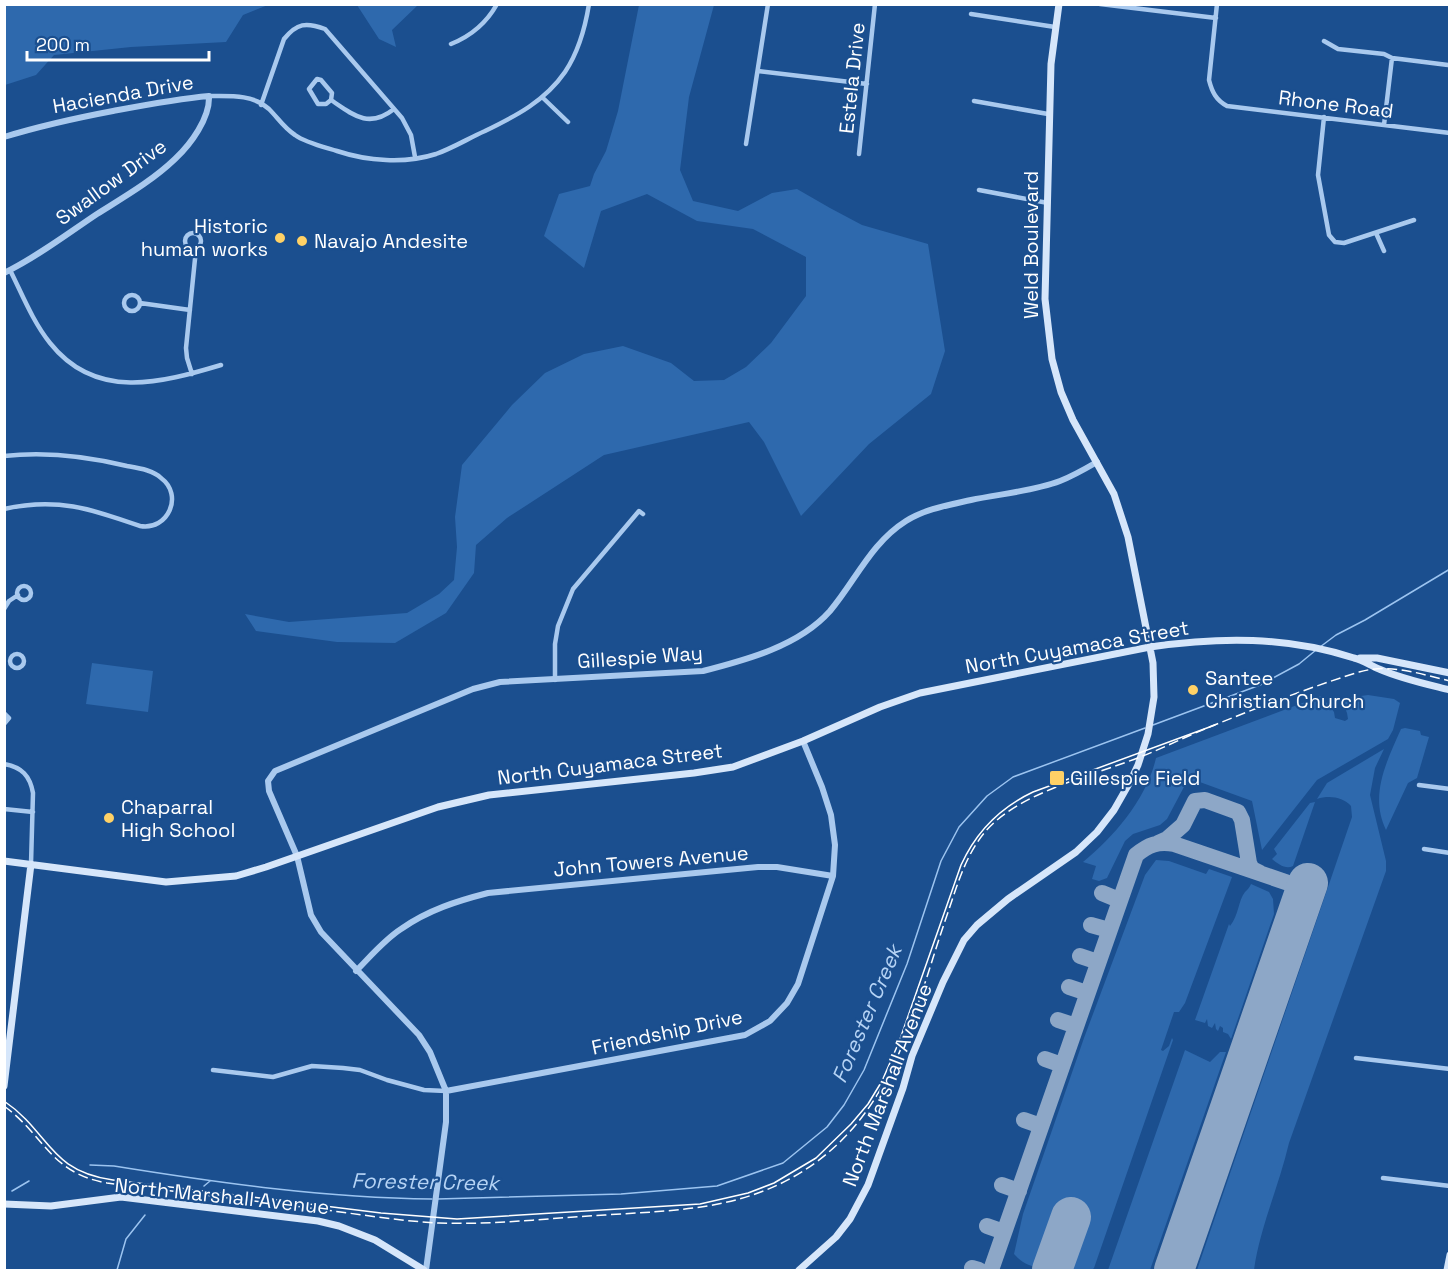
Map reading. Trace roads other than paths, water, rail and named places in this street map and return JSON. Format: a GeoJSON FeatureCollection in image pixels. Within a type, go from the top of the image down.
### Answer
{"type":"FeatureCollection","features":[{"type":"Feature","properties":{"kind":"main road","name":"Weld Boulevard"},"geometry":{"type":"LineString","coordinates":[[1059,4],[1051,64],[1048,114],[1045,299],[1052,359],[1061,392],[1071,415],[1114,494],[1125,524],[1150,647]]}},
{"type":"Feature","properties":{"kind":"main road","name":"North Cuyamaca Street"},"geometry":{"type":"LineString","coordinates":[[4,861],[166,882],[236,876],[462,800],[733,767],[803,741],[880,707],[921,693],[1150,647],[1225,639],[1254,639],[1305,645],[1357,658],[1377,669],[1449,690]]}},
{"type":"Feature","properties":{"kind":"main road","name":"North Marshall Avenue"},"geometry":{"type":"LineString","coordinates":[[799,1270],[836,1237],[850,1219],[868,1185],[903,1088],[912,1056],[943,982],[964,940],[977,925],[1008,899],[1052,870],[1092,837],[1123,796],[1145,746],[1152,710],[1154,674],[1150,647]]}},
{"type":"Feature","properties":{"kind":"main road","name":"North Cuyamaca Street"},"geometry":{"type":"LineString","coordinates":[[1357,658],[1377,658],[1449,673]]}},
{"type":"Feature","properties":{"kind":"main road"},"geometry":{"type":"LineString","coordinates":[[4,1086],[31,864]]}},
{"type":"Feature","properties":{"kind":"main road","name":"North Marshall Avenue"},"geometry":{"type":"LineString","coordinates":[[4,1204],[51,1206],[121,1197],[318,1221],[339,1226],[375,1240],[425,1270]]}},
{"type":"Feature","properties":{"kind":"main road"},"geometry":{"type":"LineString","coordinates":[[1447,1270],[1449,1255]]}},
{"type":"Feature","properties":{"kind":"street"},"geometry":{"type":"LineString","coordinates":[[451,44],[478,29],[497,4]]}},
{"type":"Feature","properties":{"kind":"street","name":"Hacienda Drive"},"geometry":{"type":"LineString","coordinates":[[4,137],[35,127],[178,98],[244,97],[267,107],[297,137],[360,158],[392,160],[434,154],[519,114],[542,98],[557,82],[575,55],[583,34],[589,4]]}},
{"type":"Feature","properties":{"kind":"street"},"geometry":{"type":"LineString","coordinates":[[746,144],[768,4]]}},
{"type":"Feature","properties":{"kind":"street","name":"Estela Drive"},"geometry":{"type":"LineString","coordinates":[[859,154],[874,4]]}},
{"type":"Feature","properties":{"kind":"street"},"geometry":{"type":"LineString","coordinates":[[1100,4],[1216,18],[1217,4]]}},
{"type":"Feature","properties":{"kind":"street"},"geometry":{"type":"LineString","coordinates":[[971,14],[1055,27]]}},
{"type":"Feature","properties":{"kind":"street","name":"Rhone Road"},"geometry":{"type":"LineString","coordinates":[[1216,18],[1209,80],[1212,92],[1220,102],[1227,105],[1449,133]]}},
{"type":"Feature","properties":{"kind":"street"},"geometry":{"type":"LineString","coordinates":[[261,105],[284,39],[301,25],[310,24],[325,30],[394,109],[409,129],[416,157]]}},
{"type":"Feature","properties":{"kind":"street"},"geometry":{"type":"LineString","coordinates":[[1324,41],[1338,49],[1448,65]]}},
{"type":"Feature","properties":{"kind":"street"},"geometry":{"type":"LineString","coordinates":[[1384,125],[1392,58]]}},
{"type":"Feature","properties":{"kind":"street"},"geometry":{"type":"LineString","coordinates":[[758,71],[867,84]]}},
{"type":"Feature","properties":{"kind":"street"},"geometry":{"type":"LineString","coordinates":[[317,79],[321,80],[332,93],[331,100],[322,105],[318,104],[310,94],[309,89],[313,82],[317,79]]}},
{"type":"Feature","properties":{"kind":"street","name":"Swallow Drive"},"geometry":{"type":"LineString","coordinates":[[7,272],[155,176],[177,158],[198,130],[209,103],[208,96]]}},
{"type":"Feature","properties":{"kind":"street"},"geometry":{"type":"LineString","coordinates":[[542,98],[568,122]]}},
{"type":"Feature","properties":{"kind":"street"},"geometry":{"type":"LineString","coordinates":[[331,100],[354,115],[366,119],[381,117],[394,109]]}},
{"type":"Feature","properties":{"kind":"street"},"geometry":{"type":"LineString","coordinates":[[974,101],[1048,114]]}},
{"type":"Feature","properties":{"kind":"street"},"geometry":{"type":"LineString","coordinates":[[1324,117],[1318,175],[1329,235],[1335,242],[1344,243],[1414,220]]}},
{"type":"Feature","properties":{"kind":"street"},"geometry":{"type":"LineString","coordinates":[[979,190],[1048,202]]}},
{"type":"Feature","properties":{"kind":"street"},"geometry":{"type":"LineString","coordinates":[[1376,233],[1384,251]]}},
{"type":"Feature","properties":{"kind":"street"},"geometry":{"type":"LineString","coordinates":[[192,374],[186,348],[196,249]]}},
{"type":"Feature","properties":{"kind":"street"},"geometry":{"type":"LineString","coordinates":[[7,272],[50,344],[78,368],[105,380],[136,384],[157,382],[221,365]]}},
{"type":"Feature","properties":{"kind":"street"},"geometry":{"type":"LineString","coordinates":[[140,303],[190,310]]}},
{"type":"Feature","properties":{"kind":"street"},"geometry":{"type":"LineString","coordinates":[[4,456],[56,453],[93,458],[156,474],[164,480],[170,489],[172,498],[171,508],[159,524],[145,527],[78,506],[41,503],[4,509]]}},
{"type":"Feature","properties":{"kind":"street","name":"Gillespie Way"},"geometry":{"type":"LineString","coordinates":[[297,856],[269,791],[268,781],[278,769],[473,689],[500,682],[703,671],[733,663],[787,643],[814,626],[829,611],[873,549],[907,520],[941,507],[1058,482],[1097,462]]}},
{"type":"Feature","properties":{"kind":"street"},"geometry":{"type":"LineString","coordinates":[[555,680],[555,644],[558,626],[573,589],[639,511],[643,514]]}},
{"type":"Feature","properties":{"kind":"street"},"geometry":{"type":"LineString","coordinates":[[4,609],[9,601],[18,596]]}},
{"type":"Feature","properties":{"kind":"street"},"geometry":{"type":"LineString","coordinates":[[4,713],[9,718],[4,724]]}},
{"type":"Feature","properties":{"kind":"street"},"geometry":{"type":"LineString","coordinates":[[803,741],[831,815],[835,845],[833,876]]}},
{"type":"Feature","properties":{"kind":"street"},"geometry":{"type":"LineString","coordinates":[[4,764],[20,768],[31,783],[33,793],[31,864]]}},
{"type":"Feature","properties":{"kind":"street"},"geometry":{"type":"LineString","coordinates":[[1419,785],[1449,789]]}},
{"type":"Feature","properties":{"kind":"street"},"geometry":{"type":"LineString","coordinates":[[4,809],[33,812]]}},
{"type":"Feature","properties":{"kind":"street"},"geometry":{"type":"LineString","coordinates":[[1424,849],[1449,853]]}},
{"type":"Feature","properties":{"kind":"street"},"geometry":{"type":"LineString","coordinates":[[297,856],[311,915],[321,932],[419,1035],[430,1052],[446,1091],[446,1122],[425,1270]]}},
{"type":"Feature","properties":{"kind":"street","name":"John Towers Avenue"},"geometry":{"type":"LineString","coordinates":[[356,971],[400,929],[453,902],[488,893],[758,867],[777,867],[833,876]]}},
{"type":"Feature","properties":{"kind":"street","name":"Friendship Drive"},"geometry":{"type":"LineString","coordinates":[[446,1091],[745,1035],[757,1029],[770,1021],[787,1003],[798,984],[833,876]]}},
{"type":"Feature","properties":{"kind":"street"},"geometry":{"type":"LineString","coordinates":[[4,1006],[14,1007]]}},
{"type":"Feature","properties":{"kind":"street"},"geometry":{"type":"LineString","coordinates":[[1356,1058],[1449,1069]]}},
{"type":"Feature","properties":{"kind":"street"},"geometry":{"type":"LineString","coordinates":[[213,1070],[273,1077],[312,1066],[343,1068],[360,1070],[424,1090],[446,1091]]}},
{"type":"Feature","properties":{"kind":"street"},"geometry":{"type":"LineString","coordinates":[[1383,1178],[1449,1186]]}},
{"type":"Feature","properties":{"kind":"waterway","name":"Forester Creek"},"geometry":{"type":"LineString","coordinates":[[1320,647],[1336,635],[1450,569]]}},
{"type":"Feature","properties":{"kind":"waterway","name":"Forester Creek"},"geometry":{"type":"LineString","coordinates":[[1153,725],[1260,685],[1299,664],[1316,650]]}},
{"type":"Feature","properties":{"kind":"waterway","name":"Forester Creek"},"geometry":{"type":"LineString","coordinates":[[437,1199],[621,1194],[717,1186],[783,1163],[827,1127],[844,1105],[864,1070],[907,964],[941,861],[959,827],[987,796],[1013,777],[1145,728]]}},
{"type":"Feature","properties":{"kind":"waterway","name":"Forester Creek"},"geometry":{"type":"LineString","coordinates":[[90,1165],[114,1166],[312,1193],[432,1199]]}},
{"type":"Feature","properties":{"kind":"waterway","name":"Forester Creek"},"geometry":{"type":"LineString","coordinates":[[12,1191],[29,1181]]}},
{"type":"Feature","properties":{"kind":"waterway","name":"Forester Creek"},"geometry":{"type":"LineString","coordinates":[[204,1186],[210,1181]]}},
{"type":"Feature","properties":{"kind":"waterway"},"geometry":{"type":"LineString","coordinates":[[117,1270],[126,1239],[145,1215]]}},
{"type":"Feature","properties":{"kind":"tram line"},"geometry":{"type":"LineString","coordinates":[[4,1101],[19,1113],[62,1159],[75,1168],[113,1180],[381,1213],[457,1219],[700,1204],[748,1193],[774,1183],[816,1158],[868,1104],[882,1081],[899,1042],[961,865],[974,842],[990,822],[999,813],[1033,792],[1215,725]]}},
{"type":"Feature","properties":{"kind":"railway"},"geometry":{"type":"LineString","coordinates":[[4,1106],[60,1162],[88,1178],[107,1183],[439,1223],[501,1222],[688,1209],[740,1199],[790,1179],[815,1163],[842,1140],[865,1113],[899,1054],[961,874],[971,852],[985,832],[999,818],[1017,806],[1057,787],[1140,757],[1270,703],[1359,672],[1394,669],[1450,681]]}},
{"type":"Feature","properties":{"kind":"place","name":"Historic human works"},"geometry":{"type":"Point","coordinates":[280,238]}},
{"type":"Feature","properties":{"kind":"place","name":"Navajo Andesite"},"geometry":{"type":"Point","coordinates":[302,241]}},
{"type":"Feature","properties":{"kind":"place","name":"Santee Christian Church"},"geometry":{"type":"Point","coordinates":[1193,690]}},
{"type":"Feature","properties":{"kind":"place","name":"Gillespie Field"},"geometry":{"type":"Point","coordinates":[1057,778]}},
{"type":"Feature","properties":{"kind":"place","name":"Chaparral High School"},"geometry":{"type":"Point","coordinates":[109,818]}}]}
